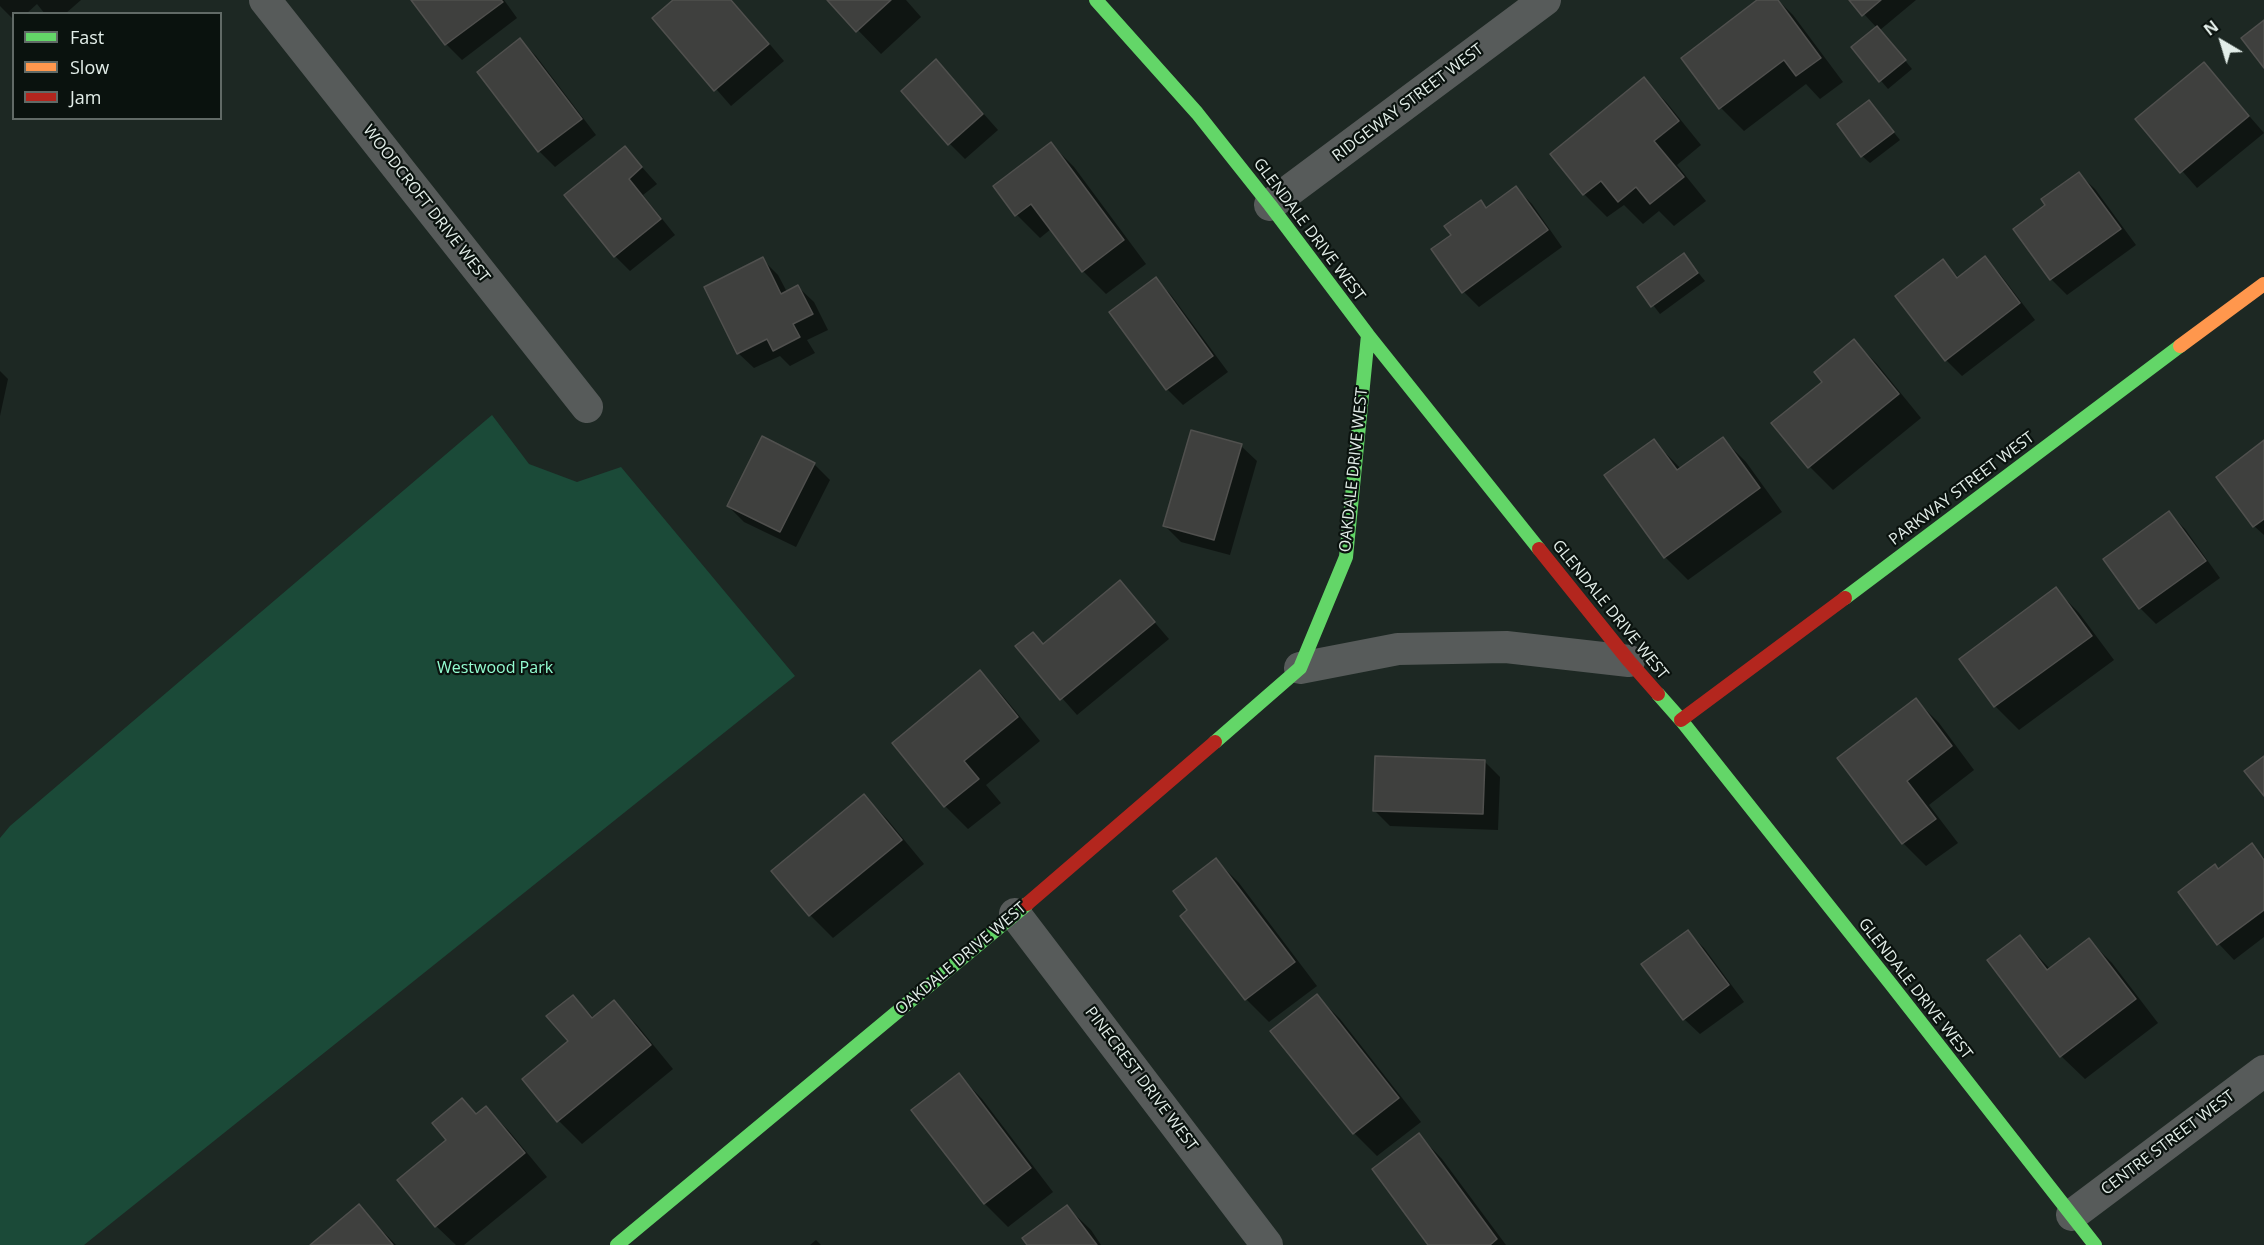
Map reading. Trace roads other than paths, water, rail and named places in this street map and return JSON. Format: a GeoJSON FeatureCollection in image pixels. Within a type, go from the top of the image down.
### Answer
{"type":"FeatureCollection","features":[{"type":"Feature","properties":{"kind":"street","name":"WOODCROFT DRIVE WEST"},"geometry":{"type":"LineString","coordinates":[[266,0],[587,407]]}},
{"type":"Feature","properties":{"kind":"street","name":"GLENDALE DRIVE WEST"},"geometry":{"type":"LineString","coordinates":[[1096,0],[1197,112],[1368,336],[1629,661],[1681,720],[2094,1245]]}},
{"type":"Feature","properties":{"kind":"street","name":"RIDGEWAY STREET WEST"},"geometry":{"type":"LineString","coordinates":[[1270,205],[1545,0]]}},
{"type":"Feature","properties":{"kind":"street","name":"PARKWAY STREET WEST"},"geometry":{"type":"LineString","coordinates":[[1681,720],[2264,284]]}},
{"type":"Feature","properties":{"kind":"street","name":"OAKDALE DRIVE WEST"},"geometry":{"type":"LineString","coordinates":[[616,1245],[1015,914],[1300,668],[1346,557],[1368,336]]}},
{"type":"Feature","properties":{"kind":"street","name":"OAKDALE DRIVE WEST"},"geometry":{"type":"LineString","coordinates":[[1300,668],[1398,649],[1506,647],[1629,661]]}},
{"type":"Feature","properties":{"kind":"street","name":"PINECREST DRIVE WEST"},"geometry":{"type":"LineString","coordinates":[[1015,914],[1267,1245]]}},
{"type":"Feature","properties":{"kind":"street","name":"CENTRE STREET WEST"},"geometry":{"type":"LineString","coordinates":[[2072,1215],[2264,1071]]}},
{"type":"Feature","properties":{"kind":"park label","name":"Westwood Park"},"geometry":{"type":"Point","coordinates":[495,668]}}]}
